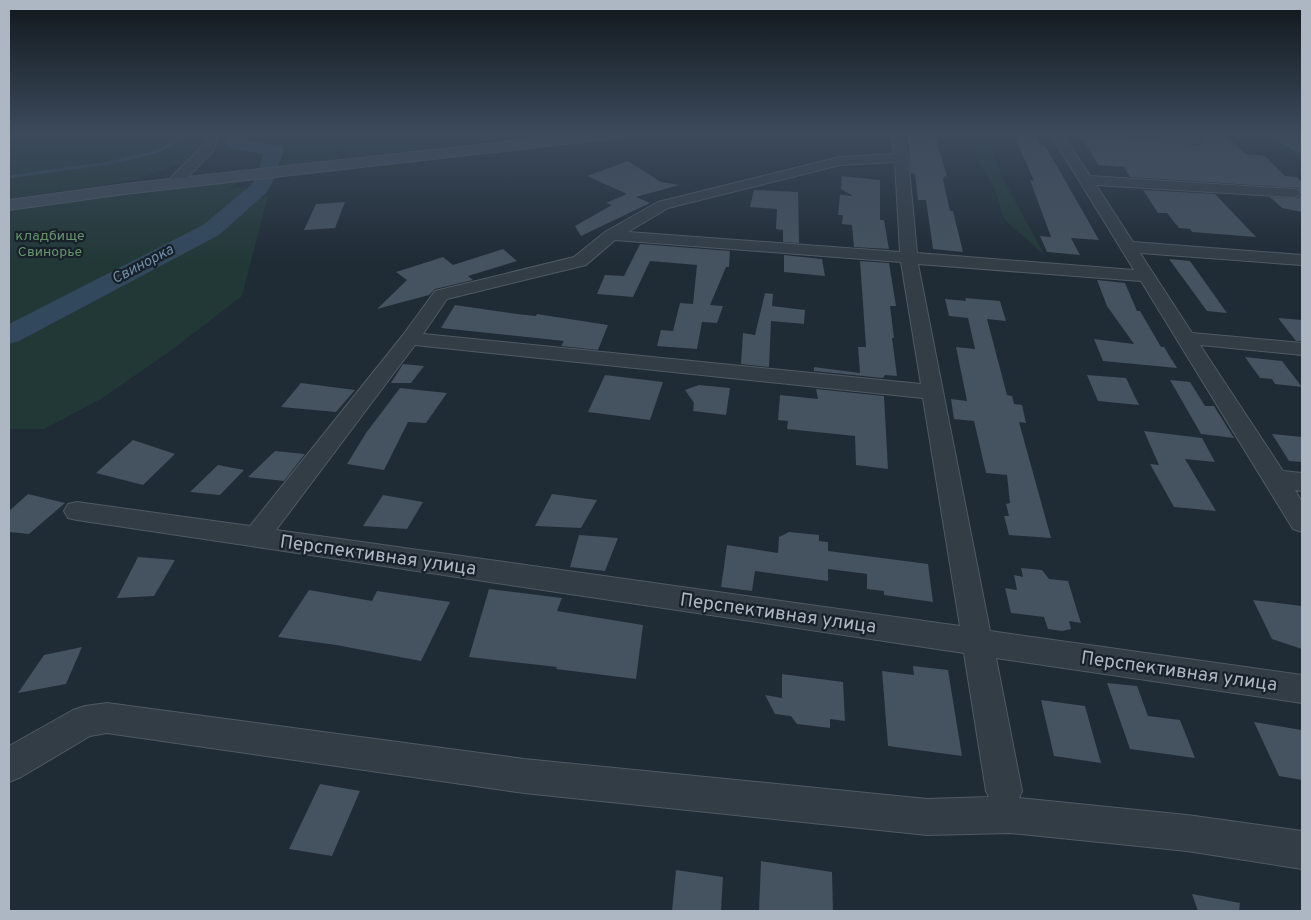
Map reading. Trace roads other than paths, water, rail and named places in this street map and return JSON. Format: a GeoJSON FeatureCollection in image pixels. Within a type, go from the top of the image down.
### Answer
{"type":"FeatureCollection","features":[{"type":"Feature","properties":{"kind":"main road"},"geometry":{"type":"LineString","coordinates":[[9,205],[238,176]]}},
{"type":"Feature","properties":{"kind":"street"},"geometry":{"type":"LineString","coordinates":[[174,183],[179,176]]}},
{"type":"Feature","properties":{"kind":"street"},"geometry":{"type":"LineString","coordinates":[[255,538],[410,339],[441,295],[580,261],[611,235],[663,205],[780,176]]}},
{"type":"Feature","properties":{"kind":"street"},"geometry":{"type":"LineString","coordinates":[[903,176],[909,258],[1004,791]]}},
{"type":"Feature","properties":{"kind":"street"},"geometry":{"type":"LineString","coordinates":[[1082,176],[1302,522]]}},
{"type":"Feature","properties":{"kind":"street"},"geometry":{"type":"LineString","coordinates":[[1085,180],[1293,194]]}},
{"type":"Feature","properties":{"kind":"street"},"geometry":{"type":"LineString","coordinates":[[611,235],[1146,276]]}},
{"type":"Feature","properties":{"kind":"street"},"geometry":{"type":"LineString","coordinates":[[1128,247],[1302,260]]}},
{"type":"Feature","properties":{"kind":"street"},"geometry":{"type":"LineString","coordinates":[[1186,338],[1302,349]]}},
{"type":"Feature","properties":{"kind":"street"},"geometry":{"type":"LineString","coordinates":[[410,339],[932,392]]}},
{"type":"Feature","properties":{"kind":"street"},"geometry":{"type":"LineString","coordinates":[[1275,479],[1302,482]]}},
{"type":"Feature","properties":{"kind":"street","name":"Перспективная улица"},"geometry":{"type":"LineString","coordinates":[[77,511],[1302,690]]}},
{"type":"Feature","properties":{"kind":"street"},"geometry":{"type":"LineString","coordinates":[[9,765],[85,721],[107,718],[524,776],[927,816],[1010,815],[1187,833],[1300,857]]}},
{"type":"Feature","properties":{"kind":"waterway"},"geometry":{"type":"LineString","coordinates":[[9,177],[17,176]]}},
{"type":"Feature","properties":{"kind":"waterway","name":"Свинорка"},"geometry":{"type":"LineString","coordinates":[[9,335],[211,230],[259,189],[265,178]]}},
{"type":"Feature","properties":{"kind":"park label","name":"кладбище Свинорье"},"geometry":{"type":"Point","coordinates":[50,244]}}]}
